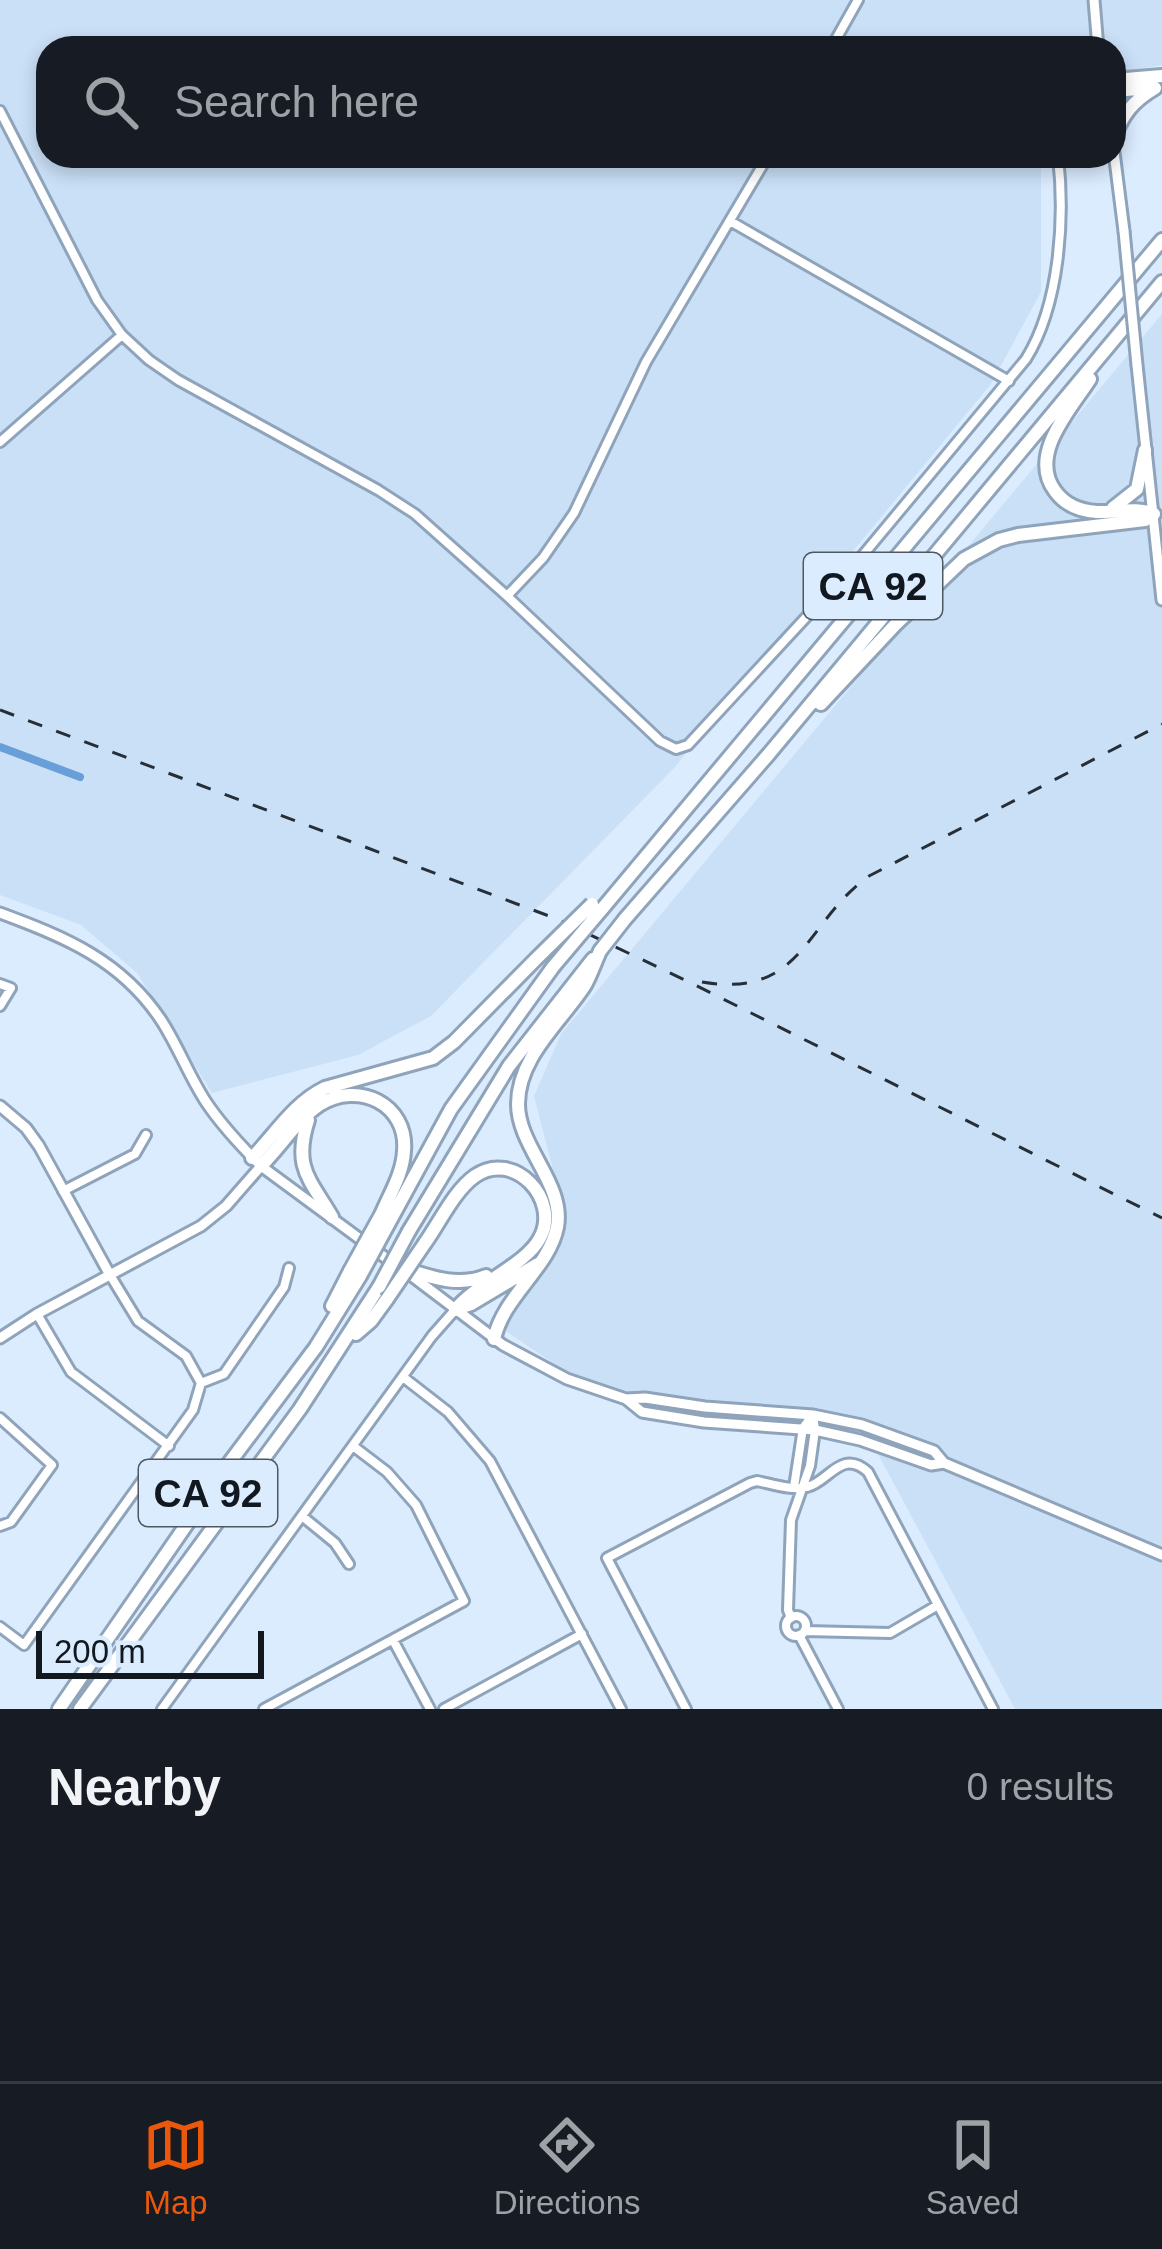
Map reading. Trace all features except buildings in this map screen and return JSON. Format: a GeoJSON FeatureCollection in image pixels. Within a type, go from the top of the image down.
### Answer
{"type":"FeatureCollection","features":[{"type":"Feature","properties":{"kind":"highway"},"geometry":{"type":"LineString","coordinates":[[1126,81],[1159,84]]}},
{"type":"Feature","properties":{"kind":"highway"},"geometry":{"type":"LineString","coordinates":[[1126,89],[1159,84]]}},
{"type":"Feature","properties":{"kind":"highway"},"geometry":{"type":"LineString","coordinates":[[1126,111],[1159,84]]}},
{"type":"Feature","properties":{"kind":"highway"},"geometry":{"type":"LineString","coordinates":[[1112,297],[1162,229]]}},
{"type":"Feature","properties":{"kind":"highway","name":"CA 92"},"geometry":{"type":"LineString","coordinates":[[59,1709],[227,1466],[316,1347],[386,1216],[451,1109],[597,907],[632,874],[1162,240]]}},
{"type":"Feature","properties":{"kind":"highway","name":"CA 92"},"geometry":{"type":"LineString","coordinates":[[80,1709],[345,1342],[371,1322],[409,1231],[508,1066],[582,980],[625,920],[1162,282]]}},
{"type":"Feature","properties":{"kind":"highway"},"geometry":{"type":"LineString","coordinates":[[1121,331],[1050,444],[1046,474],[1068,505],[1085,511],[1142,509],[1158,514]]}},
{"type":"Feature","properties":{"kind":"highway"},"geometry":{"type":"LineString","coordinates":[[1104,512],[1137,489],[1145,450]]}},
{"type":"Feature","properties":{"kind":"highway"},"geometry":{"type":"LineString","coordinates":[[768,754],[789,738],[908,612],[979,549],[1018,535],[1145,520],[1158,514]]}},
{"type":"Feature","properties":{"kind":"highway"},"geometry":{"type":"LineString","coordinates":[[257,1162],[311,1094],[418,1064],[442,1052],[536,959],[597,907]]}},
{"type":"Feature","properties":{"kind":"highway"},"geometry":{"type":"LineString","coordinates":[[494,1339],[498,1319],[557,1230],[557,1210],[521,1126],[518,1107],[525,1070],[582,980]]}},
{"type":"Feature","properties":{"kind":"highway"},"geometry":{"type":"LineString","coordinates":[[257,1162],[310,1113],[334,1098],[361,1096],[377,1101],[391,1110],[404,1137],[404,1159],[386,1216]]}},
{"type":"Feature","properties":{"kind":"highway"},"geometry":{"type":"LineString","coordinates":[[310,1113],[301,1143],[302,1167],[332,1217]]}},
{"type":"Feature","properties":{"kind":"highway"},"geometry":{"type":"LineString","coordinates":[[383,1293],[470,1180],[482,1172],[506,1168],[532,1183],[542,1200],[545,1227],[536,1245],[465,1297],[455,1310]]}},
{"type":"Feature","properties":{"kind":"highway"},"geometry":{"type":"LineString","coordinates":[[455,1310],[538,1264]]}},
{"type":"Feature","properties":{"kind":"highway"},"geometry":{"type":"LineString","coordinates":[[399,1267],[462,1282],[504,1269]]}},
{"type":"Feature","properties":{"kind":"highway"},"geometry":{"type":"LineString","coordinates":[[49,1709],[122,1618]]}},
{"type":"Feature","properties":{"kind":"main road"},"geometry":{"type":"LineString","coordinates":[[1094,0],[1097,36]]}},
{"type":"Feature","properties":{"kind":"main road"},"geometry":{"type":"LineString","coordinates":[[1116,168],[1145,450],[1158,514],[1162,600]]}},
{"type":"Feature","properties":{"kind":"main road"},"geometry":{"type":"LineString","coordinates":[[0,913],[70,940],[120,974],[159,1017],[226,1130],[257,1162],[494,1339],[562,1377],[626,1399],[642,1412],[674,1419],[809,1429],[860,1440],[931,1465],[944,1463]]}},
{"type":"Feature","properties":{"kind":"main road"},"geometry":{"type":"LineString","coordinates":[[0,1106],[39,1146],[110,1276]]}},
{"type":"Feature","properties":{"kind":"main road"},"geometry":{"type":"LineString","coordinates":[[0,1338],[214,1217],[257,1162]]}},
{"type":"Feature","properties":{"kind":"main road"},"geometry":{"type":"LineString","coordinates":[[626,1399],[813,1414],[862,1425],[934,1451],[944,1463],[1162,1555]]}},
{"type":"Feature","properties":{"kind":"street"},"geometry":{"type":"LineString","coordinates":[[838,36],[858,0]]}},
{"type":"Feature","properties":{"kind":"street"},"geometry":{"type":"LineString","coordinates":[[0,111],[97,300],[122,335],[178,380],[416,514],[660,741],[681,749],[858,560],[1036,343],[1048,310],[1061,204],[1059,168]]}},
{"type":"Feature","properties":{"kind":"street"},"geometry":{"type":"LineString","coordinates":[[507,596],[543,558],[574,513],[646,362],[761,168]]}},
{"type":"Feature","properties":{"kind":"street"},"geometry":{"type":"LineString","coordinates":[[730,221],[1009,381]]}},
{"type":"Feature","properties":{"kind":"street"},"geometry":{"type":"LineString","coordinates":[[0,442],[122,335]]}},
{"type":"Feature","properties":{"kind":"street"},"geometry":{"type":"LineString","coordinates":[[0,984],[11,988],[0,1006]]}},
{"type":"Feature","properties":{"kind":"street"},"geometry":{"type":"LineString","coordinates":[[64,1191],[135,1154],[146,1135]]}},
{"type":"Feature","properties":{"kind":"street"},"geometry":{"type":"LineString","coordinates":[[201,1383],[224,1374],[284,1287],[290,1268]]}},
{"type":"Feature","properties":{"kind":"street"},"geometry":{"type":"LineString","coordinates":[[0,1627],[24,1645],[193,1410],[201,1383],[186,1356],[138,1322],[110,1276]]}},
{"type":"Feature","properties":{"kind":"street"},"geometry":{"type":"LineString","coordinates":[[165,1708],[455,1310]]}},
{"type":"Feature","properties":{"kind":"street"},"geometry":{"type":"LineString","coordinates":[[37,1314],[70,1372],[169,1446]]}},
{"type":"Feature","properties":{"kind":"street"},"geometry":{"type":"LineString","coordinates":[[403,1377],[448,1412],[490,1461],[621,1709]]}},
{"type":"Feature","properties":{"kind":"street"},"geometry":{"type":"LineString","coordinates":[[813,1414],[799,1455],[788,1610],[791,1618],[803,1619],[802,1633],[838,1709]]}},
{"type":"Feature","properties":{"kind":"street"},"geometry":{"type":"LineString","coordinates":[[0,1418],[52,1465],[11,1522],[0,1526]]}},
{"type":"Feature","properties":{"kind":"street"},"geometry":{"type":"LineString","coordinates":[[798,1488],[810,1461],[809,1429]]}},
{"type":"Feature","properties":{"kind":"street"},"geometry":{"type":"LineString","coordinates":[[264,1709],[464,1601],[416,1505],[387,1472],[352,1446]]}},
{"type":"Feature","properties":{"kind":"street"},"geometry":{"type":"LineString","coordinates":[[799,1455],[817,1472],[828,1473]]}},
{"type":"Feature","properties":{"kind":"street"},"geometry":{"type":"LineString","coordinates":[[686,1709],[607,1558],[750,1483],[798,1488],[852,1464],[868,1472],[994,1709]]}},
{"type":"Feature","properties":{"kind":"street"},"geometry":{"type":"LineString","coordinates":[[302,1516],[335,1543],[349,1564]]}},
{"type":"Feature","properties":{"kind":"street"},"geometry":{"type":"LineString","coordinates":[[802,1633],[890,1633],[938,1605]]}},
{"type":"Feature","properties":{"kind":"street"},"geometry":{"type":"LineString","coordinates":[[444,1709],[582,1634]]}},
{"type":"Feature","properties":{"kind":"street"},"geometry":{"type":"LineString","coordinates":[[393,1640],[430,1709]]}},
{"type":"Feature","properties":{"kind":"shaded area"},"geometry":{"type":"Polygon","coordinates":[[[0,0],[1162,0],[1162,65],[1126,72],[1126,36],[36,36],[36,168],[1041,168],[1041,292],[991,384],[674,768],[431,1016],[358,1055],[212,1093],[137,973],[81,925],[0,895],[0,0]]]}},
{"type":"Feature","properties":{"kind":"shaded area"},"geometry":{"type":"Polygon","coordinates":[[[1162,314],[1162,1709],[1015,1709],[872,1443],[603,1397],[503,1329],[557,1244],[561,1201],[534,1096],[561,1034],[1162,314]]]}},
{"type":"Feature","properties":{"kind":"waterway"},"geometry":{"type":"LineString","coordinates":[[0,747],[80,777]]}},
{"type":"Feature","properties":{"kind":"railway"},"geometry":{"type":"LineString","coordinates":[[0,710],[557,919],[1162,1218]]}},
{"type":"Feature","properties":{"kind":"railway"},"geometry":{"type":"LineString","coordinates":[[702,982],[736,984],[762,979],[783,968],[869,876],[1162,724]]}}]}
